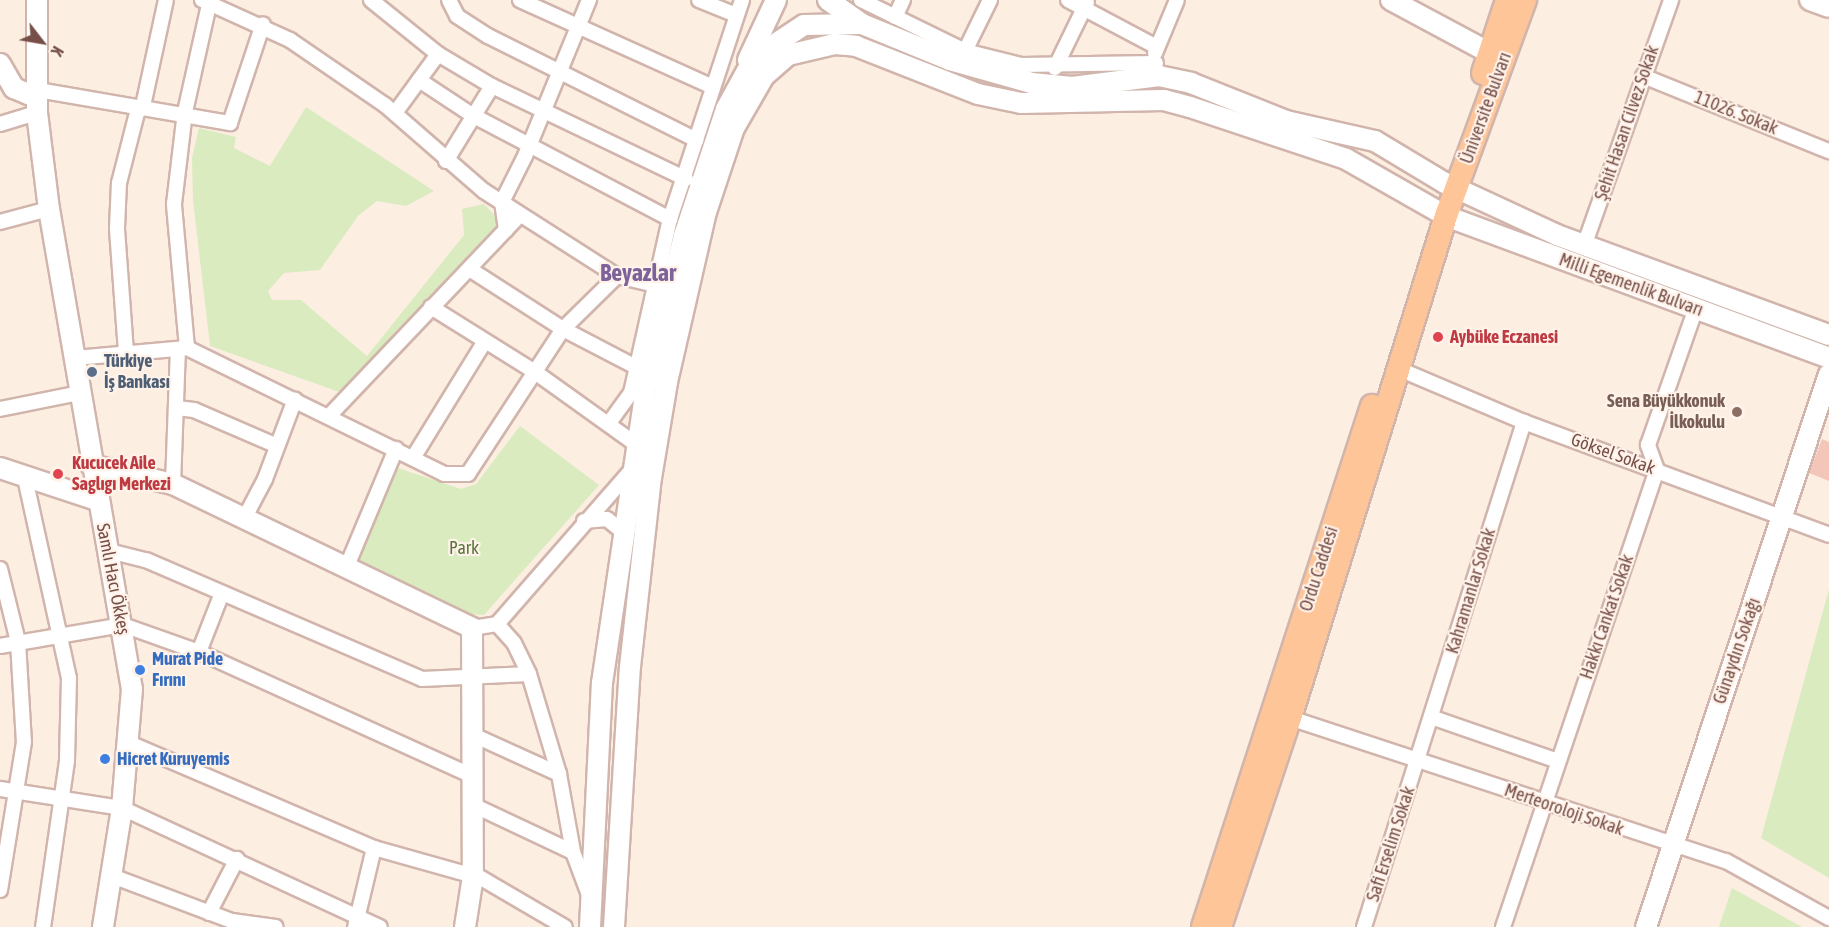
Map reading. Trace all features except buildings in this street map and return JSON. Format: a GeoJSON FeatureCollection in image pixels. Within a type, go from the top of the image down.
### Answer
{"type":"FeatureCollection","features":[{"type":"Feature","properties":{"kind":"main road","name":"Samlı Hacı Ökkeş"},"geometry":{"type":"LineString","coordinates":[[37,0],[37,113],[49,209],[97,500],[123,625],[132,689],[122,808],[103,927]]}},
{"type":"Feature","properties":{"kind":"main road"},"geometry":{"type":"LineString","coordinates":[[590,927],[602,683],[632,469],[684,236],[740,76],[776,0]]}},
{"type":"Feature","properties":{"kind":"main road"},"geometry":{"type":"LineString","coordinates":[[828,0],[862,24],[950,60],[1032,83],[1072,87],[1158,70]]}},
{"type":"Feature","properties":{"kind":"main road"},"geometry":{"type":"LineString","coordinates":[[1391,0],[1490,53]]}},
{"type":"Feature","properties":{"kind":"main road","name":"Üniversite Bulvarı"},"geometry":{"type":"LineString","coordinates":[[1451,186],[1507,0]]}},
{"type":"Feature","properties":{"kind":"main road","name":"Üniversite Bulvarı"},"geometry":{"type":"LineString","coordinates":[[1440,214],[1525,0]]}},
{"type":"Feature","properties":{"kind":"main road"},"geometry":{"type":"LineString","coordinates":[[1810,0],[1829,8]]}},
{"type":"Feature","properties":{"kind":"main road"},"geometry":{"type":"LineString","coordinates":[[740,76],[754,58],[804,25],[862,24]]}},
{"type":"Feature","properties":{"kind":"main road","name":"Milli Egemenlik Bulvarı"},"geometry":{"type":"LineString","coordinates":[[614,927],[630,667],[665,393],[706,212],[734,128],[764,76],[788,56],[835,44],[878,52],[978,94],[1021,102],[1164,100],[1347,159],[1440,214],[1829,358]]}},
{"type":"Feature","properties":{"kind":"main road"},"geometry":{"type":"LineString","coordinates":[[0,64],[14,88],[28,94],[38,90]]}},
{"type":"Feature","properties":{"kind":"main road","name":"Milli Egemenlik Bulvarı"},"geometry":{"type":"LineString","coordinates":[[1158,70],[1227,95],[1286,121],[1375,141],[1451,186],[1584,246],[1829,335]]}},
{"type":"Feature","properties":{"kind":"main road","name":"Ordu Caddesi"},"geometry":{"type":"LineString","coordinates":[[1220,927],[1290,718],[1400,369],[1440,214]]}},
{"type":"Feature","properties":{"kind":"main road","name":"Ordu Caddesi"},"geometry":{"type":"LineString","coordinates":[[1203,927],[1440,214]]}},
{"type":"Feature","properties":{"kind":"main road","name":"Günaydın Sokağı"},"geometry":{"type":"LineString","coordinates":[[1646,927],[1670,846],[1829,374]]}},
{"type":"Feature","properties":{"kind":"main road"},"geometry":{"type":"LineString","coordinates":[[92,465],[173,484],[472,628],[473,876],[465,927]]}},
{"type":"Feature","properties":{"kind":"main road"},"geometry":{"type":"LineString","coordinates":[[0,468],[97,500]]}},
{"type":"Feature","properties":{"kind":"street"},"geometry":{"type":"LineString","coordinates":[[126,352],[117,228],[119,183],[137,113],[143,106],[166,0]]}},
{"type":"Feature","properties":{"kind":"street"},"geometry":{"type":"LineString","coordinates":[[173,484],[182,349],[174,204],[185,112],[207,0],[263,24],[395,113],[446,160],[520,215],[617,276],[652,284]]}},
{"type":"Feature","properties":{"kind":"street"},"geometry":{"type":"LineString","coordinates":[[371,0],[438,54],[492,86],[686,178]]}},
{"type":"Feature","properties":{"kind":"street"},"geometry":{"type":"LineString","coordinates":[[449,0],[456,16],[697,140]]}},
{"type":"Feature","properties":{"kind":"street"},"geometry":{"type":"LineString","coordinates":[[520,0],[579,23],[713,87]]}},
{"type":"Feature","properties":{"kind":"street"},"geometry":{"type":"LineString","coordinates":[[507,230],[502,202],[589,0]]}},
{"type":"Feature","properties":{"kind":"street"},"geometry":{"type":"LineString","coordinates":[[699,0],[736,15]]}},
{"type":"Feature","properties":{"kind":"street"},"geometry":{"type":"LineString","coordinates":[[609,423],[632,393],[652,284],[670,219],[686,178],[742,0]]}},
{"type":"Feature","properties":{"kind":"street"},"geometry":{"type":"LineString","coordinates":[[861,0],[965,51],[1021,65],[1158,70],[1155,46],[1177,0]]}},
{"type":"Feature","properties":{"kind":"street"},"geometry":{"type":"LineString","coordinates":[[895,16],[903,0]]}},
{"type":"Feature","properties":{"kind":"street"},"geometry":{"type":"LineString","coordinates":[[965,51],[990,0]]}},
{"type":"Feature","properties":{"kind":"street"},"geometry":{"type":"LineString","coordinates":[[1068,0],[1086,4],[1155,46]]}},
{"type":"Feature","properties":{"kind":"street","name":"Şehit Hasan Cilvez Sokak"},"geometry":{"type":"LineString","coordinates":[[1584,246],[1671,0]]}},
{"type":"Feature","properties":{"kind":"street"},"geometry":{"type":"LineString","coordinates":[[1055,68],[1086,4]]}},
{"type":"Feature","properties":{"kind":"street"},"geometry":{"type":"LineString","coordinates":[[38,90],[185,112],[230,123],[263,24]]}},
{"type":"Feature","properties":{"kind":"street"},"geometry":{"type":"LineString","coordinates":[[395,113],[438,54]]}},
{"type":"Feature","properties":{"kind":"street","name":"11026. Sokak"},"geometry":{"type":"LineString","coordinates":[[1643,76],[1829,151]]}},
{"type":"Feature","properties":{"kind":"street"},"geometry":{"type":"LineString","coordinates":[[419,80],[472,115],[670,219]]}},
{"type":"Feature","properties":{"kind":"street"},"geometry":{"type":"LineString","coordinates":[[446,160],[492,86]]}},
{"type":"Feature","properties":{"kind":"street"},"geometry":{"type":"LineString","coordinates":[[0,124],[37,113]]}},
{"type":"Feature","properties":{"kind":"street"},"geometry":{"type":"LineString","coordinates":[[0,222],[49,209]]}},
{"type":"Feature","properties":{"kind":"street"},"geometry":{"type":"LineString","coordinates":[[329,417],[431,307],[471,270],[520,215]]}},
{"type":"Feature","properties":{"kind":"street"},"geometry":{"type":"LineString","coordinates":[[471,270],[563,329],[636,367]]}},
{"type":"Feature","properties":{"kind":"street"},"geometry":{"type":"LineString","coordinates":[[75,358],[182,349],[295,399],[444,474],[468,474],[563,329],[617,276]]}},
{"type":"Feature","properties":{"kind":"street"},"geometry":{"type":"LineString","coordinates":[[431,307],[535,372],[637,445]]}},
{"type":"Feature","properties":{"kind":"street"},"geometry":{"type":"LineString","coordinates":[[1657,470],[1648,445],[1696,308]]}},
{"type":"Feature","properties":{"kind":"street"},"geometry":{"type":"LineString","coordinates":[[412,458],[486,341]]}},
{"type":"Feature","properties":{"kind":"street","name":"Göksel Sokak"},"geometry":{"type":"LineString","coordinates":[[1400,369],[1524,422],[1783,516],[1829,535]]}},
{"type":"Feature","properties":{"kind":"street"},"geometry":{"type":"LineString","coordinates":[[0,409],[79,393]]}},
{"type":"Feature","properties":{"kind":"street"},"geometry":{"type":"LineString","coordinates":[[245,517],[265,479],[275,445],[295,399]]}},
{"type":"Feature","properties":{"kind":"street"},"geometry":{"type":"LineString","coordinates":[[177,408],[194,410],[275,445]]}},
{"type":"Feature","properties":{"kind":"street","name":"Kahramanlar Sokak"},"geometry":{"type":"LineString","coordinates":[[1418,760],[1524,422]]}},
{"type":"Feature","properties":{"kind":"street"},"geometry":{"type":"LineString","coordinates":[[347,566],[396,449]]}},
{"type":"Feature","properties":{"kind":"street"},"geometry":{"type":"LineString","coordinates":[[472,628],[497,624],[584,521],[632,469]]}},
{"type":"Feature","properties":{"kind":"street","name":"Hakkı Cankat Sokak"},"geometry":{"type":"LineString","coordinates":[[1503,927],[1657,470]]}},
{"type":"Feature","properties":{"kind":"street"},"geometry":{"type":"LineString","coordinates":[[25,478],[63,632],[69,678],[63,801],[43,927]]}},
{"type":"Feature","properties":{"kind":"street"},"geometry":{"type":"LineString","coordinates":[[584,521],[607,519],[623,532]]}},
{"type":"Feature","properties":{"kind":"street"},"geometry":{"type":"LineString","coordinates":[[109,551],[146,560],[422,680],[472,679],[529,674]]}},
{"type":"Feature","properties":{"kind":"street"},"geometry":{"type":"LineString","coordinates":[[0,569],[18,642],[24,742],[18,792],[0,890]]}},
{"type":"Feature","properties":{"kind":"street"},"geometry":{"type":"LineString","coordinates":[[199,652],[222,593]]}},
{"type":"Feature","properties":{"kind":"street"},"geometry":{"type":"LineString","coordinates":[[497,624],[514,643],[529,674],[559,774],[573,852],[592,901]]}},
{"type":"Feature","properties":{"kind":"street"},"geometry":{"type":"LineString","coordinates":[[0,646],[63,632],[123,625],[199,652],[472,776]]}},
{"type":"Feature","properties":{"kind":"street"},"geometry":{"type":"LineString","coordinates":[[1431,717],[1558,761]]}},
{"type":"Feature","properties":{"kind":"street","name":"Merteoroloji Sokak"},"geometry":{"type":"LineString","coordinates":[[1290,718],[1670,846],[1726,861],[1829,918]]}},
{"type":"Feature","properties":{"kind":"street"},"geometry":{"type":"LineString","coordinates":[[471,734],[559,774]]}},
{"type":"Feature","properties":{"kind":"street"},"geometry":{"type":"LineString","coordinates":[[129,743],[374,848],[473,876],[565,927]]}},
{"type":"Feature","properties":{"kind":"street","name":"Safi Erselim Sokak"},"geometry":{"type":"LineString","coordinates":[[1364,927],[1418,760]]}},
{"type":"Feature","properties":{"kind":"street"},"geometry":{"type":"LineString","coordinates":[[0,789],[63,801],[122,808],[237,859],[357,922],[380,927]]}},
{"type":"Feature","properties":{"kind":"street"},"geometry":{"type":"LineString","coordinates":[[473,805],[573,852]]}},
{"type":"Feature","properties":{"kind":"street"},"geometry":{"type":"LineString","coordinates":[[357,922],[374,848]]}},
{"type":"Feature","properties":{"kind":"street"},"geometry":{"type":"LineString","coordinates":[[209,913],[237,859]]}},
{"type":"Feature","properties":{"kind":"street"},"geometry":{"type":"LineString","coordinates":[[112,876],[232,921],[268,926]]}},
{"type":"Feature","properties":{"kind":"green space"},"geometry":{"type":"Polygon","coordinates":[[[306,107],[434,191],[406,206],[377,201],[358,216],[320,270],[284,273],[268,291],[272,300],[301,300],[367,356],[464,235],[462,209],[484,204],[503,224],[345,394],[210,346],[193,200],[192,158],[199,128],[236,137],[234,148],[270,166],[306,107]]]}},
{"type":"Feature","properties":{"kind":"green space","name":"Park"},"geometry":{"type":"Polygon","coordinates":[[[520,426],[599,485],[484,615],[465,614],[358,562],[398,468],[461,489],[476,484],[520,426]]]}},
{"type":"Feature","properties":{"kind":"green space"},"geometry":{"type":"Polygon","coordinates":[[[1829,589],[1829,878],[1761,838],[1829,589]]]}},
{"type":"Feature","properties":{"kind":"green space"},"geometry":{"type":"Polygon","coordinates":[[[1732,888],[1802,927],[1719,927],[1732,888]]]}},
{"type":"Feature","properties":{"kind":"place","name":"Aybüke Eczanesi"},"geometry":{"type":"Point","coordinates":[1438,337]}},
{"type":"Feature","properties":{"kind":"place","name":"Türkiye İş Bankası"},"geometry":{"type":"Point","coordinates":[92,372]}},
{"type":"Feature","properties":{"kind":"place","name":"Sena Büyükkonuk İlkokulu"},"geometry":{"type":"Point","coordinates":[1737,412]}},
{"type":"Feature","properties":{"kind":"place","name":"Kucucek Aile Saglıgı Merkezi"},"geometry":{"type":"Point","coordinates":[58,474]}},
{"type":"Feature","properties":{"kind":"place","name":"Murat Pide Fırını"},"geometry":{"type":"Point","coordinates":[140,670]}},
{"type":"Feature","properties":{"kind":"place","name":"Hicret Kuruyemis"},"geometry":{"type":"Point","coordinates":[105,759]}},
{"type":"Feature","properties":{"kind":"district","name":"Beyazlar"},"geometry":{"type":"Point","coordinates":[638,273]}}]}
